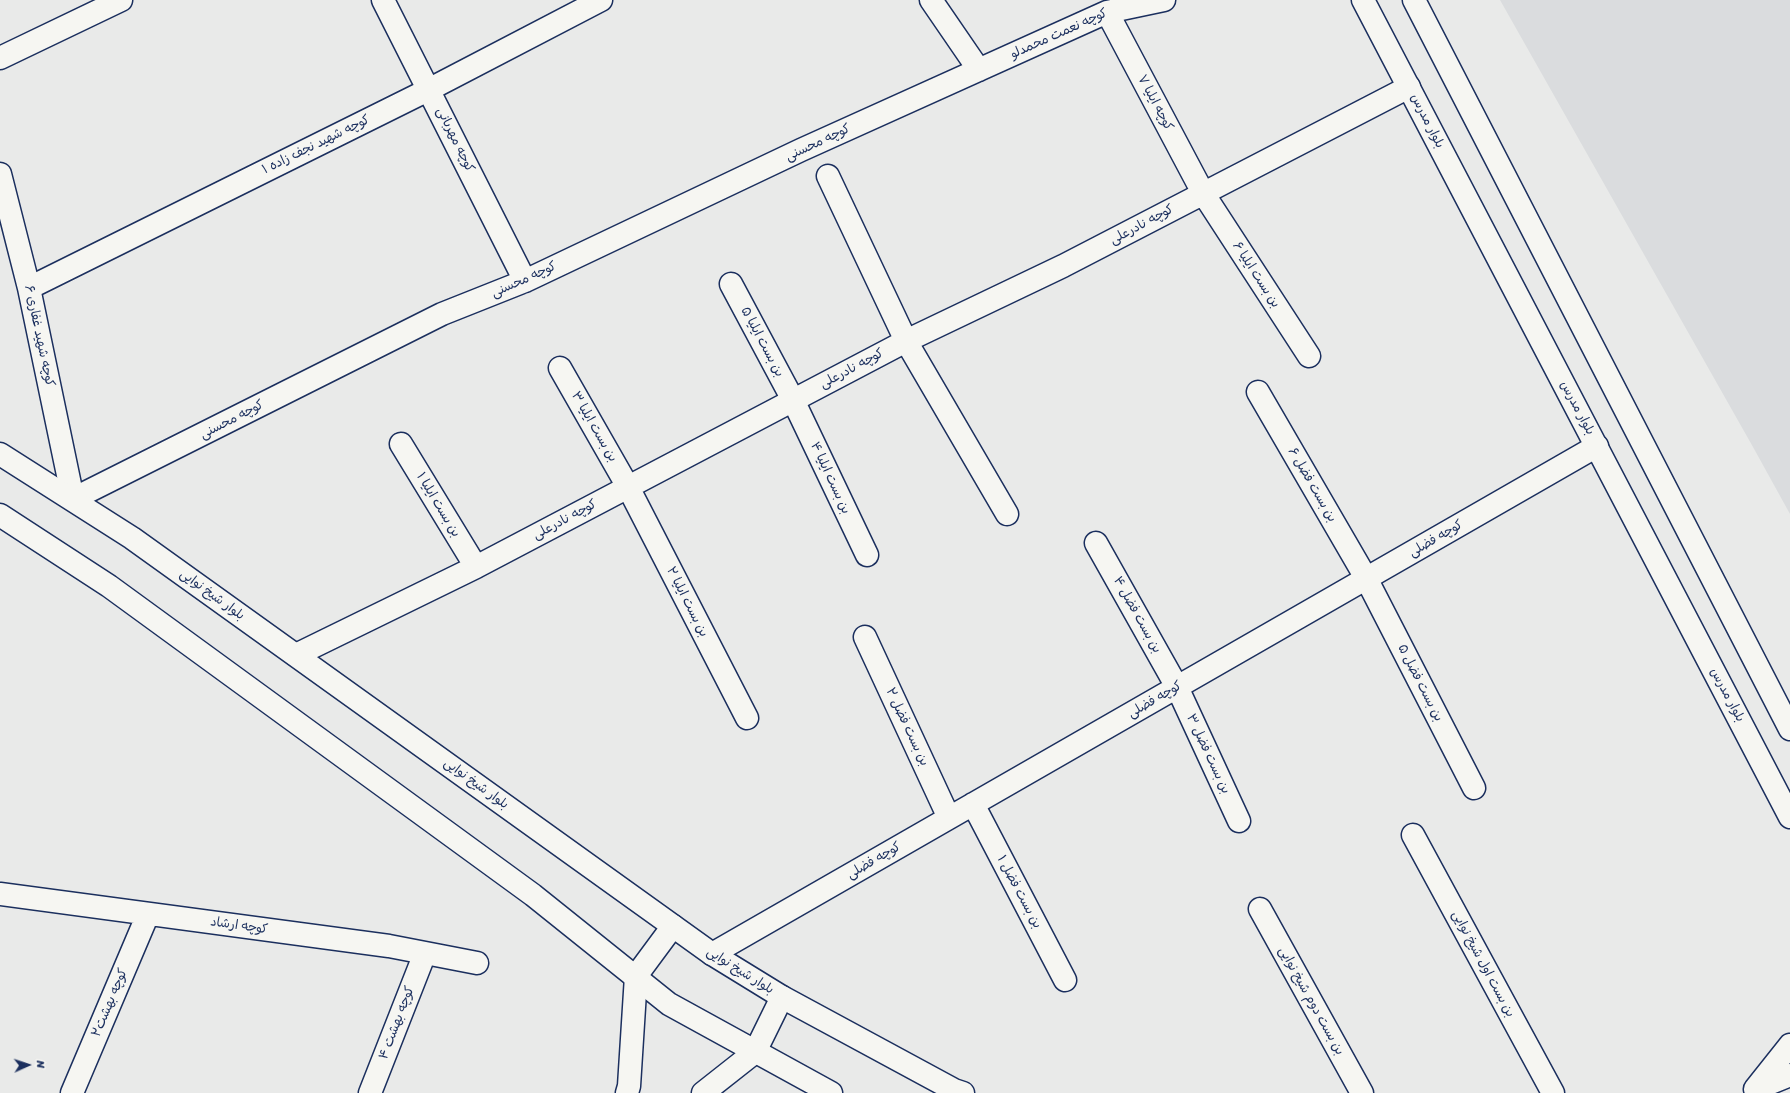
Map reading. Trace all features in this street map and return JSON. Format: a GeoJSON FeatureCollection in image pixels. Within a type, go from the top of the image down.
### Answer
{"type":"FeatureCollection","features":[{"type":"Feature","properties":{"kind":"street"},"geometry":{"type":"LineString","coordinates":[[0,58],[121,0]]}},
{"type":"Feature","properties":{"kind":"street","name":"کوچه مهربانی"},"geometry":{"type":"LineString","coordinates":[[383,0],[430,89],[525,281]]}},
{"type":"Feature","properties":{"kind":"street","name":"کوچه شهید نجف زاده ۱"},"geometry":{"type":"LineString","coordinates":[[29,288],[430,89],[601,0]]}},
{"type":"Feature","properties":{"kind":"street"},"geometry":{"type":"LineString","coordinates":[[931,0],[979,70]]}},
{"type":"Feature","properties":{"kind":"street","name":"کوچه نعمت محمدلو"},"geometry":{"type":"LineString","coordinates":[[979,70],[1107,12],[1164,0]]}},
{"type":"Feature","properties":{"kind":"street","name":"بلوار مدرس"},"geometry":{"type":"LineString","coordinates":[[1363,0],[1790,817]]}},
{"type":"Feature","properties":{"kind":"street"},"geometry":{"type":"LineString","coordinates":[[1414,0],[1790,729]]}},
{"type":"Feature","properties":{"kind":"street","name":"۷ کوچه ایلیا"},"geometry":{"type":"LineString","coordinates":[[1107,12],[1203,193]]}},
{"type":"Feature","properties":{"kind":"street","name":"کوچه محسنی"},"geometry":{"type":"LineString","coordinates":[[73,499],[442,314],[525,281],[801,150],[979,70]]}},
{"type":"Feature","properties":{"kind":"street","name":"کوچه نادرعلی"},"geometry":{"type":"LineString","coordinates":[[296,655],[476,567],[906,341],[1063,266],[1409,87]]}},
{"type":"Feature","properties":{"kind":"street","name":"کوچه شهید غفاری ۶"},"geometry":{"type":"LineString","coordinates":[[0,174],[29,288],[73,499]]}},
{"type":"Feature","properties":{"kind":"street"},"geometry":{"type":"LineString","coordinates":[[828,176],[906,341],[1007,514]]}},
{"type":"Feature","properties":{"kind":"street","name":"۶ بن بست ایلیا"},"geometry":{"type":"LineString","coordinates":[[1203,193],[1309,356]]}},
{"type":"Feature","properties":{"kind":"street","name":"۵ بن بست ایلیا"},"geometry":{"type":"LineString","coordinates":[[731,284],[793,400]]}},
{"type":"Feature","properties":{"kind":"street","name":"۳ بن بست ایلیا"},"geometry":{"type":"LineString","coordinates":[[560,368],[628,487]]}},
{"type":"Feature","properties":{"kind":"street","name":"۶ بن بست فضل"},"geometry":{"type":"LineString","coordinates":[[1258,392],[1366,578]]}},
{"type":"Feature","properties":{"kind":"street","name":"۴ بن بست ایلیا"},"geometry":{"type":"LineString","coordinates":[[793,400],[867,555]]}},
{"type":"Feature","properties":{"kind":"street","name":"بن بست ایلیا ۱"},"geometry":{"type":"LineString","coordinates":[[401,444],[476,567]]}},
{"type":"Feature","properties":{"kind":"street","name":"کوچه فضلی"},"geometry":{"type":"LineString","coordinates":[[712,954],[1597,446]]}},
{"type":"Feature","properties":{"kind":"street","name":"بلوار شیخ نوایی"},"geometry":{"type":"LineString","coordinates":[[0,454],[73,499],[132,538],[712,954],[782,997],[954,1090],[963,1093]]}},
{"type":"Feature","properties":{"kind":"street","name":"بن بست ایلیا ۲"},"geometry":{"type":"LineString","coordinates":[[628,487],[747,718]]}},
{"type":"Feature","properties":{"kind":"street"},"geometry":{"type":"LineString","coordinates":[[0,515],[109,586],[532,895],[636,976],[669,1004],[831,1093]]}},
{"type":"Feature","properties":{"kind":"street","name":"۴ بن بست فضل"},"geometry":{"type":"LineString","coordinates":[[1096,543],[1177,687]]}},
{"type":"Feature","properties":{"kind":"street","name":"۵ بن بست فضل"},"geometry":{"type":"LineString","coordinates":[[1366,578],[1474,788]]}},
{"type":"Feature","properties":{"kind":"street","name":"۲ بن بست فضل"},"geometry":{"type":"LineString","coordinates":[[865,637],[949,818]]}},
{"type":"Feature","properties":{"kind":"street","name":"۳ بن بست فضل"},"geometry":{"type":"LineString","coordinates":[[1177,687],[1240,821]]}},
{"type":"Feature","properties":{"kind":"street","name":"بن بست فضل ۱"},"geometry":{"type":"LineString","coordinates":[[973,804],[1065,980]]}},
{"type":"Feature","properties":{"kind":"street","name":"بن بست اول شیخ نوایی"},"geometry":{"type":"LineString","coordinates":[[1413,836],[1553,1093]]}},
{"type":"Feature","properties":{"kind":"street","name":"کوچه ارشاد"},"geometry":{"type":"LineString","coordinates":[[0,894],[389,946],[477,963]]}},
{"type":"Feature","properties":{"kind":"street","name":"بن بست دوم شیخ نوایی"},"geometry":{"type":"LineString","coordinates":[[1260,909],[1362,1093]]}},
{"type":"Feature","properties":{"kind":"street","name":"کوچه بهشت۲"},"geometry":{"type":"LineString","coordinates":[[72,1093],[148,914]]}},
{"type":"Feature","properties":{"kind":"street"},"geometry":{"type":"LineString","coordinates":[[627,1093],[629,1086],[636,976],[673,926]]}},
{"type":"Feature","properties":{"kind":"street","name":"کوچه بهشت ۴"},"geometry":{"type":"LineString","coordinates":[[370,1093],[425,953]]}},
{"type":"Feature","properties":{"kind":"street"},"geometry":{"type":"LineString","coordinates":[[703,1093],[755,1052],[782,997]]}},
{"type":"Feature","properties":{"kind":"street"},"geometry":{"type":"LineString","coordinates":[[1763,1090],[1790,1045]]}},
{"type":"Feature","properties":{"kind":"street"},"geometry":{"type":"LineString","coordinates":[[1763,1090],[1790,1075]]}},
{"type":"Feature","properties":{"kind":"shaded area"},"geometry":{"type":"Polygon","coordinates":[[[1500,0],[1790,0],[1790,514],[1753,447],[1500,0]]]}}]}
